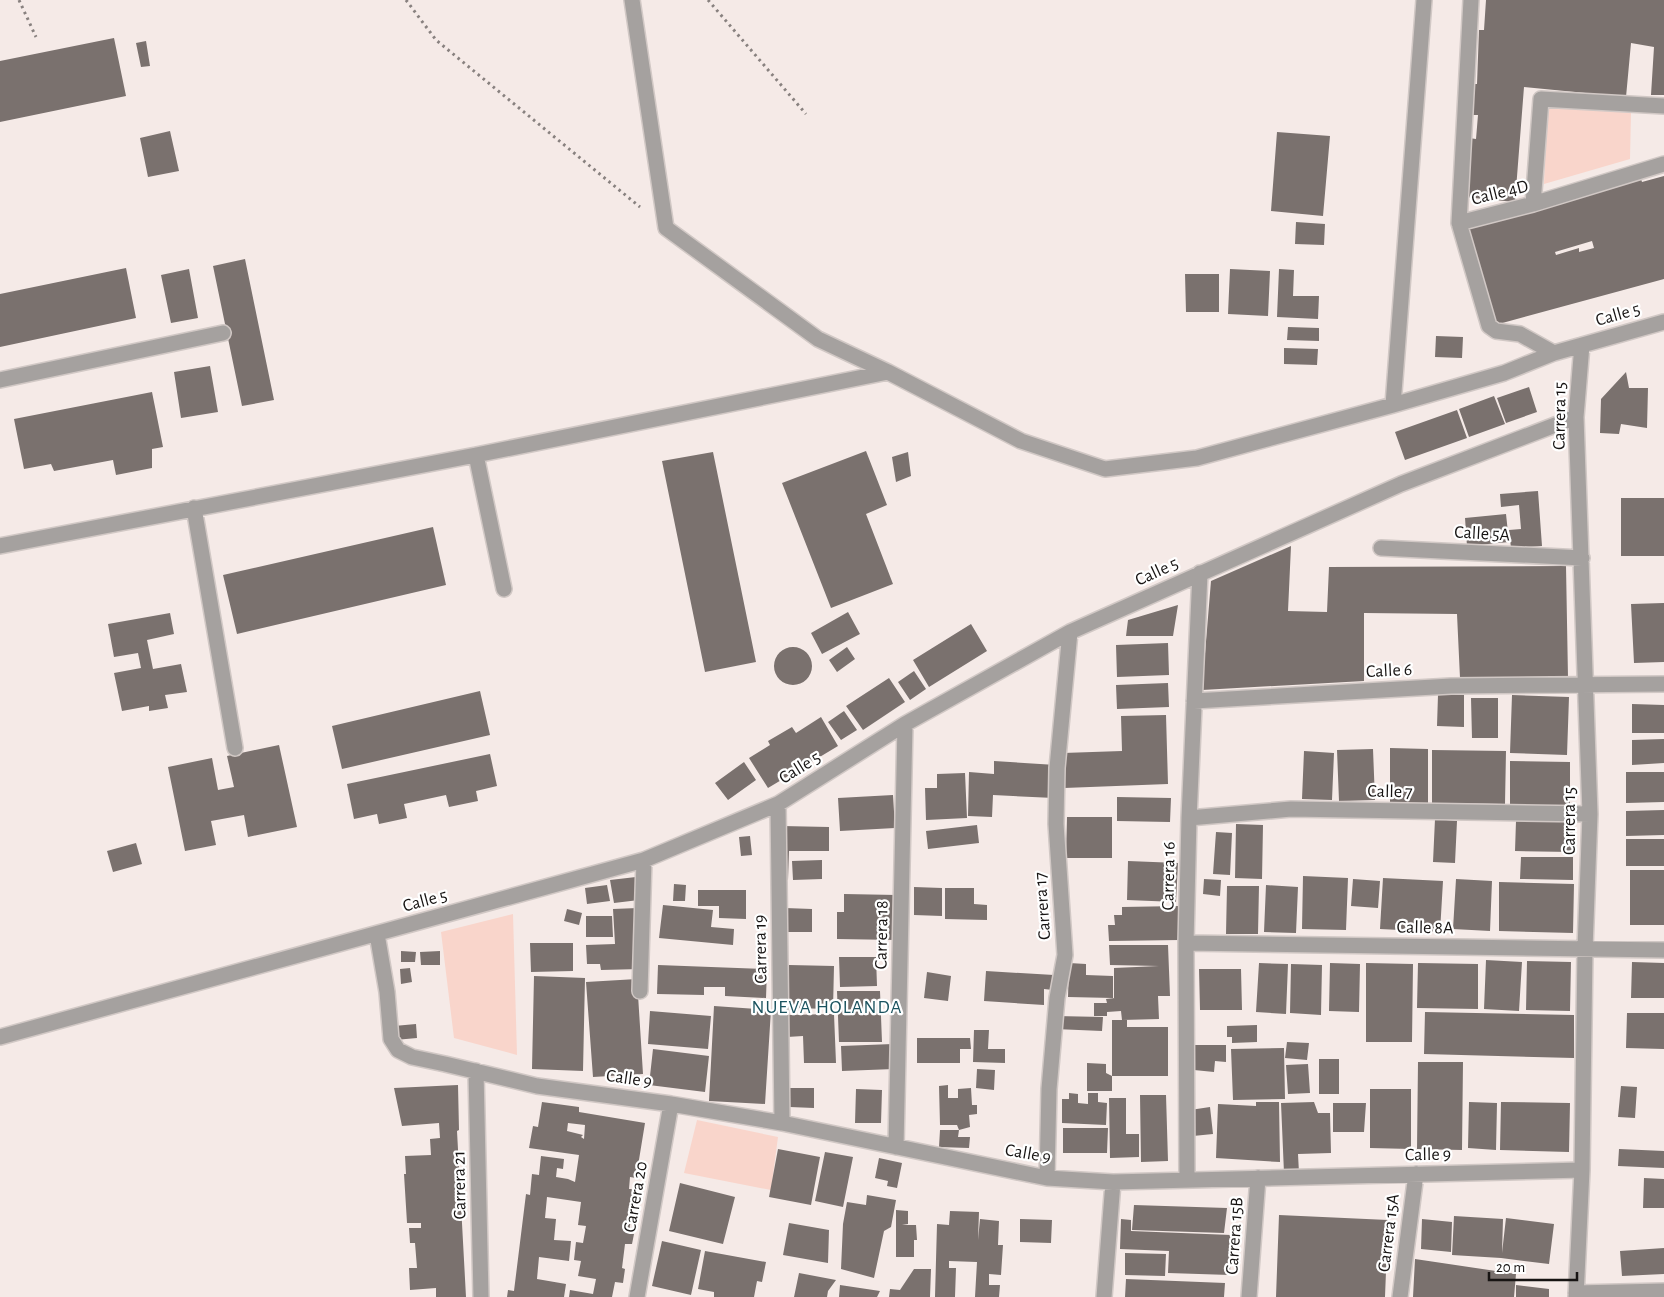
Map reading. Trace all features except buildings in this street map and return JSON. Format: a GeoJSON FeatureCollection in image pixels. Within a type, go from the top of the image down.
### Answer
{"type":"FeatureCollection","features":[{"type":"Feature","properties":{"kind":"street"},"geometry":{"type":"LineString","coordinates":[[632,0],[666,228]]}},
{"type":"Feature","properties":{"kind":"street"},"geometry":{"type":"LineString","coordinates":[[1393,405],[1424,0]]}},
{"type":"Feature","properties":{"kind":"street"},"geometry":{"type":"LineString","coordinates":[[1459,223],[1471,0]]}},
{"type":"Feature","properties":{"kind":"street"},"geometry":{"type":"LineString","coordinates":[[1533,204],[1541,99],[1664,106]]}},
{"type":"Feature","properties":{"kind":"street","name":"Calle 4D"},"geometry":{"type":"LineString","coordinates":[[1554,353],[1520,334],[1496,331],[1488,326],[1459,223],[1533,204],[1664,164]]}},
{"type":"Feature","properties":{"kind":"street","name":"Calle 5"},"geometry":{"type":"LineString","coordinates":[[666,228],[818,339],[888,372],[1021,440],[1105,469],[1196,458],[1504,373],[1554,353],[1664,322]]}},
{"type":"Feature","properties":{"kind":"street"},"geometry":{"type":"LineString","coordinates":[[0,380],[223,333]]}},
{"type":"Feature","properties":{"kind":"street","name":"Carrera 15"},"geometry":{"type":"LineString","coordinates":[[1576,1295],[1582,1170],[1585,949],[1590,814],[1576,417],[1582,345]]}},
{"type":"Feature","properties":{"kind":"street"},"geometry":{"type":"LineString","coordinates":[[0,546],[888,372]]}},
{"type":"Feature","properties":{"kind":"street","name":"Calle 5"},"geometry":{"type":"LineString","coordinates":[[0,1037],[644,860],[778,804],[905,724],[1070,632],[1401,484],[1576,417]]}},
{"type":"Feature","properties":{"kind":"street"},"geometry":{"type":"LineString","coordinates":[[476,454],[504,589]]}},
{"type":"Feature","properties":{"kind":"street"},"geometry":{"type":"LineString","coordinates":[[194,508],[235,748]]}},
{"type":"Feature","properties":{"kind":"street","name":"Calle 5A"},"geometry":{"type":"LineString","coordinates":[[1381,548],[1582,558]]}},
{"type":"Feature","properties":{"kind":"street","name":"Carrera 16"},"geometry":{"type":"LineString","coordinates":[[1187,1180],[1186,943],[1188,818],[1200,573]]}},
{"type":"Feature","properties":{"kind":"street","name":"Carrera 17"},"geometry":{"type":"LineString","coordinates":[[1046,1178],[1049,1090],[1057,998],[1065,955],[1056,824],[1057,768],[1070,632]]}},
{"type":"Feature","properties":{"kind":"street","name":"Calle 6"},"geometry":{"type":"LineString","coordinates":[[1194,701],[1451,686],[1664,684]]}},
{"type":"Feature","properties":{"kind":"street","name":"Carrera 18"},"geometry":{"type":"LineString","coordinates":[[896,1147],[905,724]]}},
{"type":"Feature","properties":{"kind":"street","name":"Carrera 19"},"geometry":{"type":"LineString","coordinates":[[778,804],[782,1123]]}},
{"type":"Feature","properties":{"kind":"street","name":"Calle 7"},"geometry":{"type":"LineString","coordinates":[[1188,818],[1292,808],[1590,814]]}},
{"type":"Feature","properties":{"kind":"street"},"geometry":{"type":"LineString","coordinates":[[640,991],[644,860]]}},
{"type":"Feature","properties":{"kind":"street","name":"Calle 9"},"geometry":{"type":"LineString","coordinates":[[377,934],[387,992],[391,1040],[398,1050],[412,1057],[537,1086],[672,1104],[782,1123],[1046,1178],[1113,1182],[1582,1170]]}},
{"type":"Feature","properties":{"kind":"street","name":"Calle 8A"},"geometry":{"type":"LineString","coordinates":[[1186,943],[1664,950]]}},
{"type":"Feature","properties":{"kind":"street","name":"Carrera 21"},"geometry":{"type":"LineString","coordinates":[[476,1071],[481,1297]]}},
{"type":"Feature","properties":{"kind":"street","name":"Carrera 20"},"geometry":{"type":"LineString","coordinates":[[637,1297],[672,1104]]}},
{"type":"Feature","properties":{"kind":"street","name":"Carrera 15A"},"geometry":{"type":"LineString","coordinates":[[1400,1297],[1416,1174]]}},
{"type":"Feature","properties":{"kind":"street","name":"Carrera 15B"},"geometry":{"type":"LineString","coordinates":[[1249,1297],[1258,1178]]}},
{"type":"Feature","properties":{"kind":"street"},"geometry":{"type":"LineString","coordinates":[[1104,1297],[1113,1182]]}},
{"type":"Feature","properties":{"kind":"street"},"geometry":{"type":"LineString","coordinates":[[1576,1295],[1664,1291]]}},
{"type":"Feature","properties":{"kind":"path"},"geometry":{"type":"LineString","coordinates":[[19,0],[36,38]]}},
{"type":"Feature","properties":{"kind":"path"},"geometry":{"type":"LineString","coordinates":[[406,0],[436,40],[666,228]]}},
{"type":"Feature","properties":{"kind":"path"},"geometry":{"type":"LineString","coordinates":[[708,0],[806,114]]}},
{"type":"Feature","properties":{"kind":"shaded area"},"geometry":{"type":"Polygon","coordinates":[[[1547,106],[1631,113],[1630,159],[1544,184],[1547,106]]]}},
{"type":"Feature","properties":{"kind":"shaded area"},"geometry":{"type":"Polygon","coordinates":[[[513,914],[517,1055],[454,1038],[441,932],[513,914]]]}},
{"type":"Feature","properties":{"kind":"shaded area"},"geometry":{"type":"Polygon","coordinates":[[[697,1120],[778,1137],[771,1190],[684,1173],[697,1120]]]}},
{"type":"Feature","properties":{"kind":"district","name":"NUEVA HOLANDA"},"geometry":{"type":"Point","coordinates":[827,1007]}}]}
